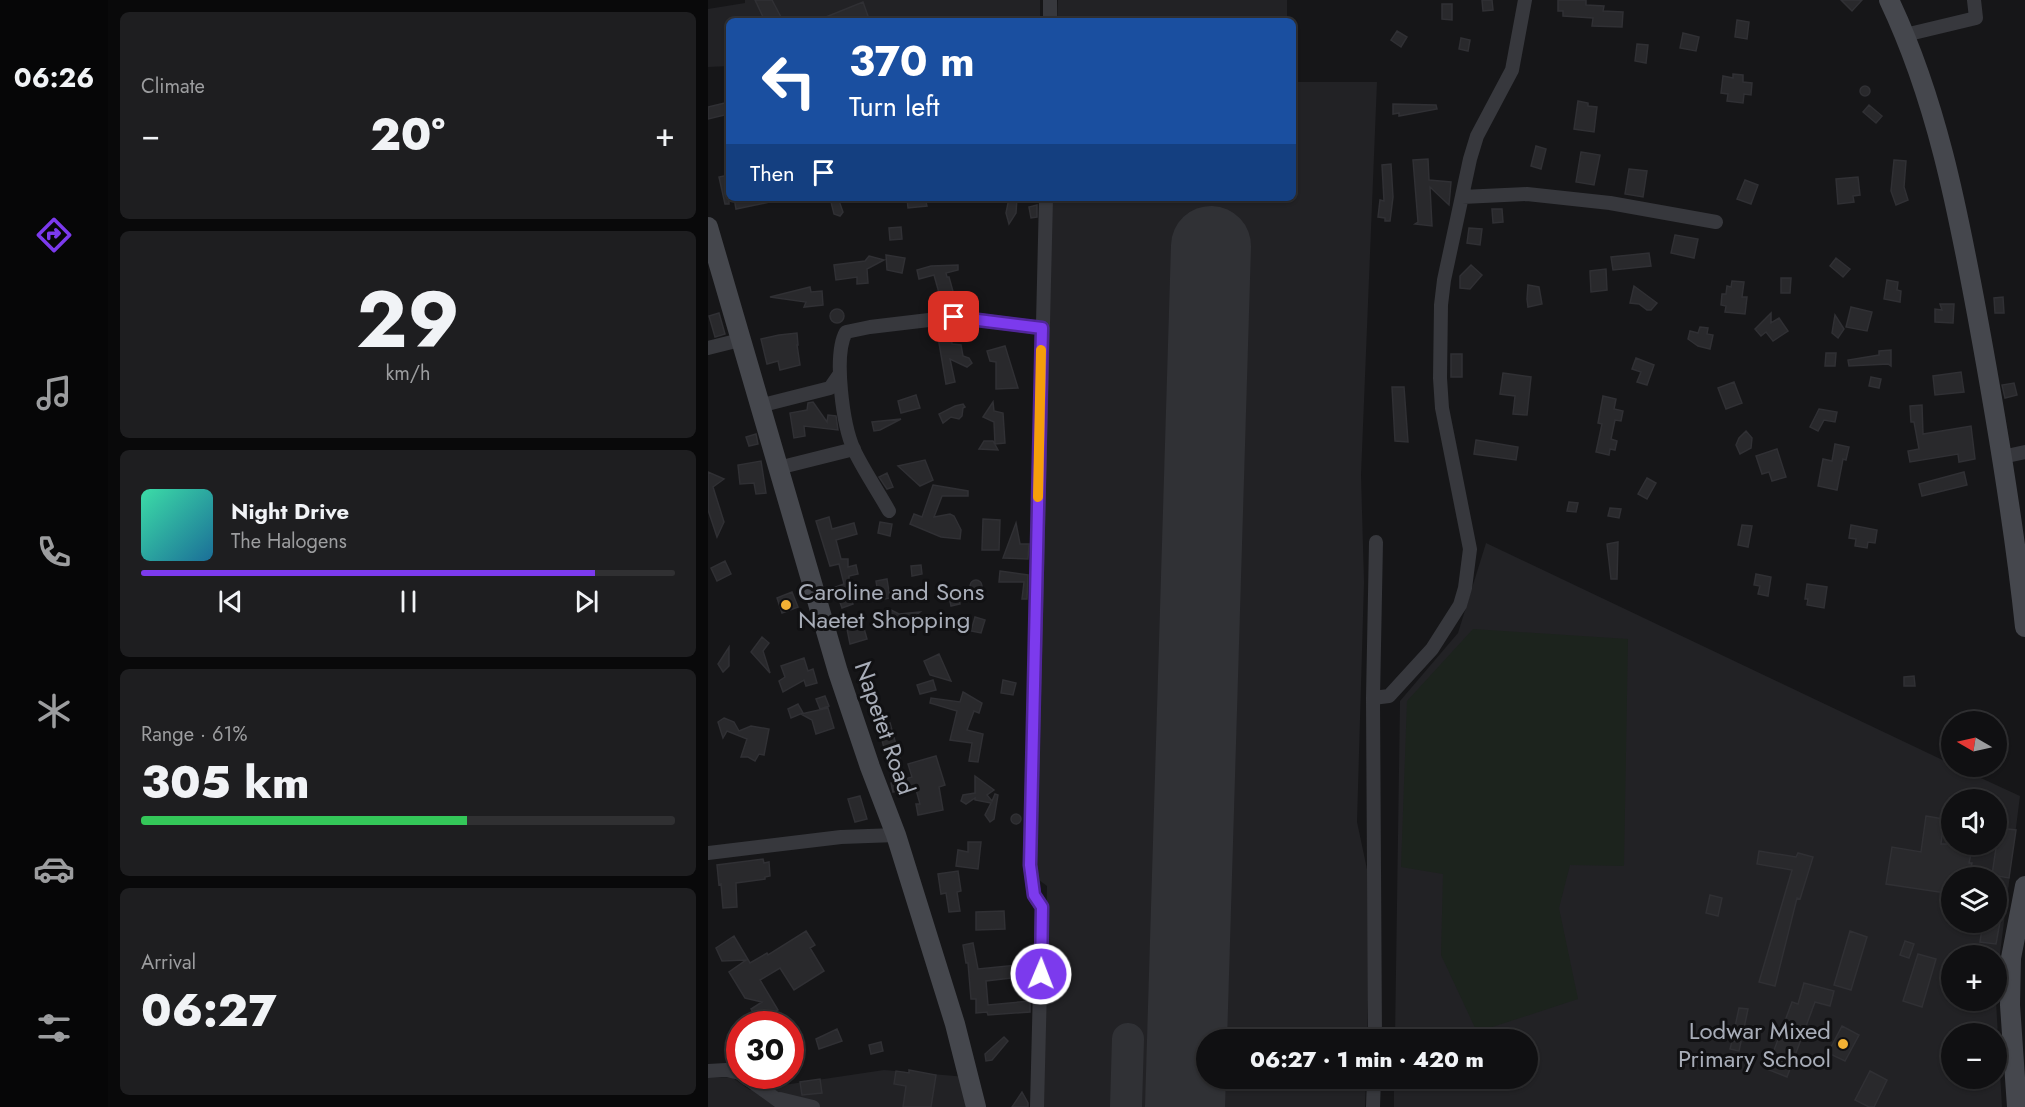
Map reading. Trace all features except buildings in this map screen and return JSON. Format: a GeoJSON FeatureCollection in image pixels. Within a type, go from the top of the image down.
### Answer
{"type":"FeatureCollection","features":[{"type":"Feature","properties":{"kind":"main road"},"geometry":{"type":"LineString","coordinates":[[1889,0],[1905,35],[1938,129],[1966,256],[2022,565],[2025,627]]}},
{"type":"Feature","properties":{"kind":"main road","name":"Napetet Road"},"geometry":{"type":"LineString","coordinates":[[708,227],[838,672],[896,835],[955,1024],[976,1107]]}},
{"type":"Feature","properties":{"kind":"main road"},"geometry":{"type":"LineString","coordinates":[[2017,1107],[2010,1005],[2011,958],[2025,886]]}},
{"type":"Feature","properties":{"kind":"street"},"geometry":{"type":"LineString","coordinates":[[1050,0],[1050,18]]}},
{"type":"Feature","properties":{"kind":"street"},"geometry":{"type":"LineString","coordinates":[[1372,698],[1389,696],[1432,649],[1460,605],[1465,588],[1470,549],[1455,466],[1444,425],[1440,378],[1441,305],[1462,197],[1477,136],[1512,70],[1525,0]]}},
{"type":"Feature","properties":{"kind":"street"},"geometry":{"type":"LineString","coordinates":[[1905,35],[1976,18],[1974,0]]}},
{"type":"Feature","properties":{"kind":"street"},"geometry":{"type":"LineString","coordinates":[[1462,197],[1527,194],[1610,203],[1716,222]]}},
{"type":"Feature","properties":{"kind":"street"},"geometry":{"type":"LineString","coordinates":[[1037,1107],[1042,907],[1034,895],[1030,865],[1046,201]]}},
{"type":"Feature","properties":{"kind":"street"},"geometry":{"type":"LineString","coordinates":[[889,511],[854,449],[839,375],[840,350],[846,332],[954,317],[1042,328]]}},
{"type":"Feature","properties":{"kind":"street"},"geometry":{"type":"LineString","coordinates":[[708,348],[740,340]]}},
{"type":"Feature","properties":{"kind":"street"},"geometry":{"type":"LineString","coordinates":[[759,406],[830,388],[839,375]]}},
{"type":"Feature","properties":{"kind":"street"},"geometry":{"type":"LineString","coordinates":[[778,468],[854,449]]}},
{"type":"Feature","properties":{"kind":"street"},"geometry":{"type":"LineString","coordinates":[[2002,457],[2025,452]]}},
{"type":"Feature","properties":{"kind":"street"},"geometry":{"type":"LineString","coordinates":[[1375,1029],[1372,698],[1376,542]]}},
{"type":"Feature","properties":{"kind":"street"},"geometry":{"type":"LineString","coordinates":[[708,853],[841,837],[896,835]]}},
{"type":"Feature","properties":{"kind":"street"},"geometry":{"type":"LineString","coordinates":[[708,1071],[726,1070]]}},
{"type":"Feature","properties":{"kind":"street"},"geometry":{"type":"LineString","coordinates":[[763,1089],[787,1107]]}},
{"type":"Feature","properties":{"kind":"street"},"geometry":{"type":"LineString","coordinates":[[1373,1107],[1374,1089]]}},
{"type":"Feature","properties":{"kind":"street"},"geometry":{"type":"LineString","coordinates":[[773,1096],[813,1107]]}},
{"type":"Feature","properties":{"kind":"shaded area"},"geometry":{"type":"Polygon","coordinates":[[[745,0],[1040,0],[1040,18],[726,18],[726,66],[708,67],[708,9],[745,3],[745,0]]]}},
{"type":"Feature","properties":{"kind":"shaded area"},"geometry":{"type":"Polygon","coordinates":[[[1058,0],[1287,0],[1287,18],[1057,18],[1058,0]]]}},
{"type":"Feature","properties":{"kind":"shaded area"},"geometry":{"type":"Polygon","coordinates":[[[1296,82],[1377,82],[1361,475],[1364,582],[1357,822],[1371,888],[1367,1029],[1196,1029],[1196,1089],[1366,1089],[1365,1107],[1043,1107],[1047,886],[1035,877],[1051,201],[1296,201],[1296,82]]]}},
{"type":"Feature","properties":{"kind":"shaded area"},"geometry":{"type":"Polygon","coordinates":[[[1486,543],[1941,759],[1941,777],[1979,777],[2005,789],[1941,789],[1941,855],[2007,855],[2007,790],[2020,796],[2007,898],[2007,867],[1941,867],[1941,933],[2003,933],[2001,945],[1941,945],[1941,1011],[1997,1011],[1997,1023],[1941,1023],[1941,1089],[2001,1089],[2002,1107],[1394,1107],[1394,1089],[1538,1089],[1538,1029],[1395,1029],[1400,701],[1458,633],[1486,543]]]}},
{"type":"Feature","properties":{"kind":"shaded area"},"geometry":{"type":"Polygon","coordinates":[[[1473,629],[1628,639],[1624,866],[1570,865],[1559,908],[1578,999],[1486,1029],[1476,1029],[1441,955],[1443,874],[1401,867],[1407,701],[1473,629]]]}},
{"type":"Feature","properties":{"kind":"shaded area"},"geometry":{"type":"Polygon","coordinates":[[[884,1070],[967,1077],[973,1107],[708,1107],[708,1078],[726,1078],[726,1089],[750,1090],[804,1089],[804,1082],[884,1070]]]}},
{"type":"Feature","properties":{"kind":"taxiway"},"geometry":{"type":"LineString","coordinates":[[1126,1107],[1128,1039]]}},
{"type":"Feature","properties":{"kind":"runway"},"geometry":{"type":"LineString","coordinates":[[1185,1107],[1211,246]]}},
{"type":"Feature","properties":{"kind":"slow traffic"},"geometry":{"type":"LineString","coordinates":[[1038,497],[1041,350]]}},
{"type":"Feature","properties":{"kind":"place","name":"Caroline and Sons Naetet Shopping"},"geometry":{"type":"Point","coordinates":[786,605]}},
{"type":"Feature","properties":{"kind":"place","name":"Lodwar Mixed Primary School"},"geometry":{"type":"Point","coordinates":[1843,1044]}},
{"type":"Feature","properties":{"kind":"route"},"geometry":{"type":"LineString","coordinates":[[954,317],[1042,328],[1030,865],[1034,895],[1042,907],[1041,974]]}}]}
